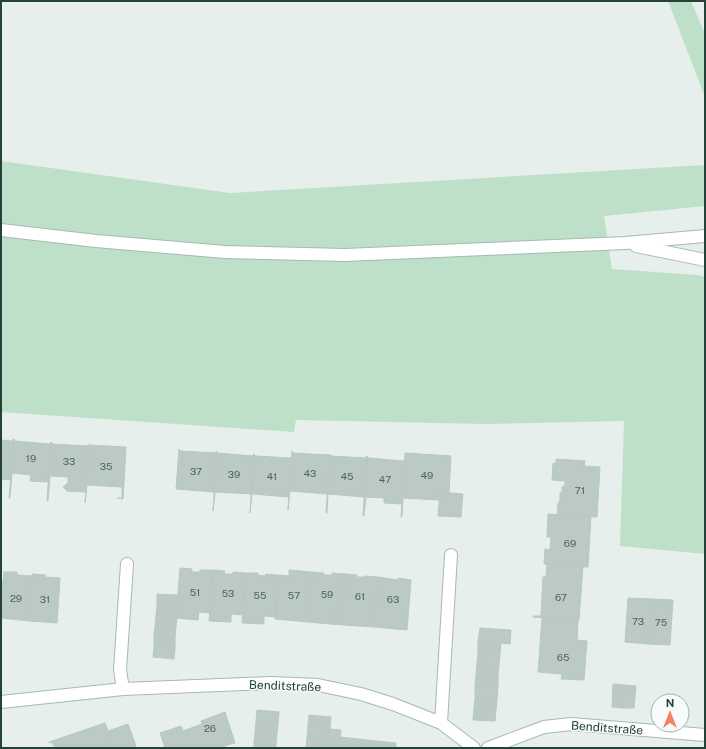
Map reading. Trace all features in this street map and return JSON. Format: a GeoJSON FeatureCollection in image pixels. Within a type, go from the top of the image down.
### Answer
{"type":"FeatureCollection","features":[{"type":"Feature","properties":{"kind":"street"},"geometry":{"type":"LineString","coordinates":[[1,230],[96,241],[225,252],[345,255],[625,243],[705,236]]}},
{"type":"Feature","properties":{"kind":"street"},"geometry":{"type":"LineString","coordinates":[[625,243],[705,260]]}},
{"type":"Feature","properties":{"kind":"street"},"geometry":{"type":"LineString","coordinates":[[441,724],[451,555]]}},
{"type":"Feature","properties":{"kind":"street"},"geometry":{"type":"LineString","coordinates":[[123,689],[120,670],[127,564]]}},
{"type":"Feature","properties":{"kind":"street","name":"Benditstraße"},"geometry":{"type":"LineString","coordinates":[[1,702],[123,689],[271,683],[318,685],[361,694],[393,704],[441,724],[474,748]]}},
{"type":"Feature","properties":{"kind":"street","name":"Benditstraße"},"geometry":{"type":"LineString","coordinates":[[488,748],[544,727],[571,724],[705,735]]}},
{"type":"Feature","properties":{"kind":"green space"},"geometry":{"type":"Polygon","coordinates":[[[668,1],[691,1],[705,34],[705,97],[668,1]]]}},
{"type":"Feature","properties":{"kind":"green space"},"geometry":{"type":"Polygon","coordinates":[[[1,161],[230,193],[705,165],[705,206],[604,216],[612,269],[697,275],[705,277],[705,554],[620,546],[624,421],[485,424],[296,420],[294,432],[1,412],[1,161]]]}},
{"type":"Feature","properties":{"kind":"building"},"geometry":{"type":"Polygon","coordinates":[[[14,439],[11,480],[1,479],[1,440],[13,441],[14,439]]]}},
{"type":"Feature","properties":{"kind":"building"},"geometry":{"type":"Polygon","coordinates":[[[14,439],[14,441],[50,444],[51,442],[48,482],[30,481],[31,475],[12,473],[9,498],[14,439]]]}},
{"type":"Feature","properties":{"kind":"building"},"geometry":{"type":"Polygon","coordinates":[[[51,442],[52,444],[89,445],[85,492],[67,491],[63,487],[68,483],[68,477],[50,476],[47,501],[51,442]]]}},
{"type":"Feature","properties":{"kind":"building"},"geometry":{"type":"Polygon","coordinates":[[[89,445],[126,447],[123,499],[117,498],[122,498],[122,487],[87,485],[85,503],[89,445]]]}},
{"type":"Feature","properties":{"kind":"building"},"geometry":{"type":"Polygon","coordinates":[[[179,449],[180,451],[217,452],[214,492],[176,489],[179,449]]]}},
{"type":"Feature","properties":{"kind":"building"},"geometry":{"type":"Polygon","coordinates":[[[292,451],[293,453],[330,454],[327,494],[290,491],[288,510],[292,451]]]}},
{"type":"Feature","properties":{"kind":"building"},"geometry":{"type":"Polygon","coordinates":[[[217,452],[253,456],[254,454],[252,494],[215,492],[213,511],[217,452]]]}},
{"type":"Feature","properties":{"kind":"building"},"geometry":{"type":"Polygon","coordinates":[[[405,453],[451,456],[449,493],[440,492],[439,500],[403,498],[401,517],[405,453]]]}},
{"type":"Feature","properties":{"kind":"building"},"geometry":{"type":"Polygon","coordinates":[[[254,454],[255,456],[292,457],[289,497],[252,494],[250,513],[254,454]]]}},
{"type":"Feature","properties":{"kind":"building"},"geometry":{"type":"Polygon","coordinates":[[[330,454],[331,456],[366,458],[367,456],[364,497],[328,494],[326,513],[330,454]]]}},
{"type":"Feature","properties":{"kind":"building"},"geometry":{"type":"Polygon","coordinates":[[[367,456],[368,458],[404,461],[405,459],[402,504],[384,503],[384,498],[366,497],[364,516],[363,515],[367,456]]]}},
{"type":"Feature","properties":{"kind":"building"},"geometry":{"type":"Polygon","coordinates":[[[556,459],[585,461],[584,466],[600,467],[597,517],[557,515],[560,493],[562,493],[562,487],[565,485],[565,481],[552,480],[553,463],[556,464],[556,459]]]}},
{"type":"Feature","properties":{"kind":"building"},"geometry":{"type":"Polygon","coordinates":[[[440,492],[463,494],[461,517],[438,516],[440,492]]]}},
{"type":"Feature","properties":{"kind":"building"},"geometry":{"type":"Polygon","coordinates":[[[548,514],[591,517],[588,567],[544,564],[545,549],[550,550],[551,537],[547,537],[548,514]]]}},
{"type":"Feature","properties":{"kind":"building"},"geometry":{"type":"Polygon","coordinates":[[[547,564],[583,566],[579,620],[533,617],[541,616],[543,577],[546,577],[547,564]]]}},
{"type":"Feature","properties":{"kind":"building"},"geometry":{"type":"Polygon","coordinates":[[[180,568],[192,569],[192,572],[200,572],[200,570],[213,570],[210,613],[199,612],[198,620],[176,618],[180,568]]]}},
{"type":"Feature","properties":{"kind":"building"},"geometry":{"type":"Polygon","coordinates":[[[213,570],[225,571],[224,574],[233,574],[233,572],[246,573],[243,615],[231,614],[231,622],[209,621],[213,570]]]}},
{"type":"Feature","properties":{"kind":"building"},"geometry":{"type":"Polygon","coordinates":[[[289,570],[312,572],[308,622],[275,619],[278,575],[289,576],[289,570]]]}},
{"type":"Feature","properties":{"kind":"building"},"geometry":{"type":"Polygon","coordinates":[[[4,572],[17,572],[17,575],[32,576],[29,621],[1,618],[4,572]]]}},
{"type":"Feature","properties":{"kind":"building"},"geometry":{"type":"Polygon","coordinates":[[[312,572],[324,573],[324,575],[332,575],[332,573],[345,574],[342,616],[330,616],[330,624],[308,622],[312,572]]]}},
{"type":"Feature","properties":{"kind":"building"},"geometry":{"type":"Polygon","coordinates":[[[246,573],[258,573],[258,575],[265,576],[266,574],[278,575],[276,617],[264,616],[264,624],[242,623],[246,573]]]}},
{"type":"Feature","properties":{"kind":"building"},"geometry":{"type":"Polygon","coordinates":[[[32,574],[60,578],[57,623],[29,621],[32,574]]]}},
{"type":"Feature","properties":{"kind":"building"},"geometry":{"type":"Polygon","coordinates":[[[345,574],[357,575],[357,577],[378,577],[374,627],[330,624],[330,616],[342,616],[345,574]]]}},
{"type":"Feature","properties":{"kind":"building"},"geometry":{"type":"Polygon","coordinates":[[[378,577],[411,580],[407,630],[374,627],[378,577]]]}},
{"type":"Feature","properties":{"kind":"building"},"geometry":{"type":"Polygon","coordinates":[[[1,581],[3,581],[1,616],[1,581]]]}},
{"type":"Feature","properties":{"kind":"building"},"geometry":{"type":"Polygon","coordinates":[[[157,594],[178,595],[177,606],[157,605],[157,594]]]}},
{"type":"Feature","properties":{"kind":"building"},"geometry":{"type":"Polygon","coordinates":[[[628,598],[651,599],[648,644],[625,642],[628,598]]]}},
{"type":"Feature","properties":{"kind":"building"},"geometry":{"type":"Polygon","coordinates":[[[651,599],[673,600],[670,645],[648,644],[651,599]]]}},
{"type":"Feature","properties":{"kind":"building"},"geometry":{"type":"Polygon","coordinates":[[[157,605],[177,606],[177,617],[156,615],[157,605]]]}},
{"type":"Feature","properties":{"kind":"building"},"geometry":{"type":"Polygon","coordinates":[[[156,615],[177,617],[176,627],[155,626],[156,615]]]}},
{"type":"Feature","properties":{"kind":"building"},"geometry":{"type":"Polygon","coordinates":[[[542,618],[578,620],[577,640],[587,641],[584,680],[561,679],[562,674],[538,672],[542,618]]]}},
{"type":"Feature","properties":{"kind":"building"},"geometry":{"type":"Polygon","coordinates":[[[155,626],[176,627],[175,638],[154,636],[155,626]]]}},
{"type":"Feature","properties":{"kind":"building"},"geometry":{"type":"Polygon","coordinates":[[[480,628],[511,630],[510,644],[478,641],[480,628]]]}},
{"type":"Feature","properties":{"kind":"building"},"geometry":{"type":"Polygon","coordinates":[[[154,636],[175,638],[175,648],[154,646],[154,636]]]}},
{"type":"Feature","properties":{"kind":"building"},"geometry":{"type":"Polygon","coordinates":[[[478,641],[501,643],[500,654],[478,652],[478,641]]]}},
{"type":"Feature","properties":{"kind":"building"},"geometry":{"type":"Polygon","coordinates":[[[154,646],[175,648],[174,659],[153,657],[154,646]]]}},
{"type":"Feature","properties":{"kind":"building"},"geometry":{"type":"Polygon","coordinates":[[[478,652],[500,654],[499,665],[477,664],[478,652]]]}},
{"type":"Feature","properties":{"kind":"building"},"geometry":{"type":"Polygon","coordinates":[[[477,664],[499,665],[498,676],[476,675],[477,664]]]}},
{"type":"Feature","properties":{"kind":"building"},"geometry":{"type":"Polygon","coordinates":[[[476,675],[498,676],[498,687],[475,686],[476,675]]]}},
{"type":"Feature","properties":{"kind":"building"},"geometry":{"type":"Polygon","coordinates":[[[613,684],[624,685],[623,708],[612,707],[613,684]]]}},
{"type":"Feature","properties":{"kind":"building"},"geometry":{"type":"Polygon","coordinates":[[[624,685],[636,686],[634,708],[623,708],[624,685]]]}},
{"type":"Feature","properties":{"kind":"building"},"geometry":{"type":"Polygon","coordinates":[[[475,686],[498,687],[497,699],[475,698],[475,686]]]}},
{"type":"Feature","properties":{"kind":"building"},"geometry":{"type":"Polygon","coordinates":[[[475,698],[497,699],[496,710],[474,708],[475,698]]]}},
{"type":"Feature","properties":{"kind":"building"},"geometry":{"type":"Polygon","coordinates":[[[474,708],[496,710],[495,721],[473,720],[474,708]]]}},
{"type":"Feature","properties":{"kind":"building"},"geometry":{"type":"Polygon","coordinates":[[[257,710],[279,712],[278,723],[256,721],[257,710]]]}},
{"type":"Feature","properties":{"kind":"building"},"geometry":{"type":"Polygon","coordinates":[[[225,712],[235,743],[224,746],[225,748],[165,748],[160,733],[181,726],[183,731],[202,724],[201,721],[225,712]]]}},
{"type":"Feature","properties":{"kind":"building"},"geometry":{"type":"Polygon","coordinates":[[[309,715],[331,717],[330,728],[308,726],[309,715]]]}},
{"type":"Feature","properties":{"kind":"building"},"geometry":{"type":"Polygon","coordinates":[[[256,721],[278,723],[277,734],[255,732],[256,721]]]}},
{"type":"Feature","properties":{"kind":"building"},"geometry":{"type":"Polygon","coordinates":[[[105,723],[110,736],[106,738],[110,748],[55,748],[52,742],[49,743],[49,742],[105,723]]]}},
{"type":"Feature","properties":{"kind":"building"},"geometry":{"type":"Polygon","coordinates":[[[128,724],[136,746],[131,748],[110,748],[106,738],[110,736],[108,731],[128,724]]]}},
{"type":"Feature","properties":{"kind":"building"},"geometry":{"type":"Polygon","coordinates":[[[308,726],[330,728],[328,739],[307,737],[308,726]]]}},
{"type":"Feature","properties":{"kind":"building"},"geometry":{"type":"Polygon","coordinates":[[[330,729],[341,730],[339,748],[327,748],[330,729]]]}},
{"type":"Feature","properties":{"kind":"building"},"geometry":{"type":"Polygon","coordinates":[[[255,732],[277,734],[276,745],[254,743],[255,732]]]}},
{"type":"Feature","properties":{"kind":"building"},"geometry":{"type":"Polygon","coordinates":[[[307,737],[328,739],[327,748],[306,748],[307,737]]]}},
{"type":"Feature","properties":{"kind":"building"},"geometry":{"type":"Polygon","coordinates":[[[340,737],[358,739],[358,748],[339,748],[340,737]]]}},
{"type":"Feature","properties":{"kind":"building"},"geometry":{"type":"Polygon","coordinates":[[[358,739],[377,741],[377,748],[358,748],[358,739]]]}},
{"type":"Feature","properties":{"kind":"building"},"geometry":{"type":"Polygon","coordinates":[[[377,741],[396,743],[396,748],[377,748],[377,741]]]}},
{"type":"Feature","properties":{"kind":"building"},"geometry":{"type":"Polygon","coordinates":[[[254,743],[276,745],[276,748],[254,748],[254,743]]]}}]}
